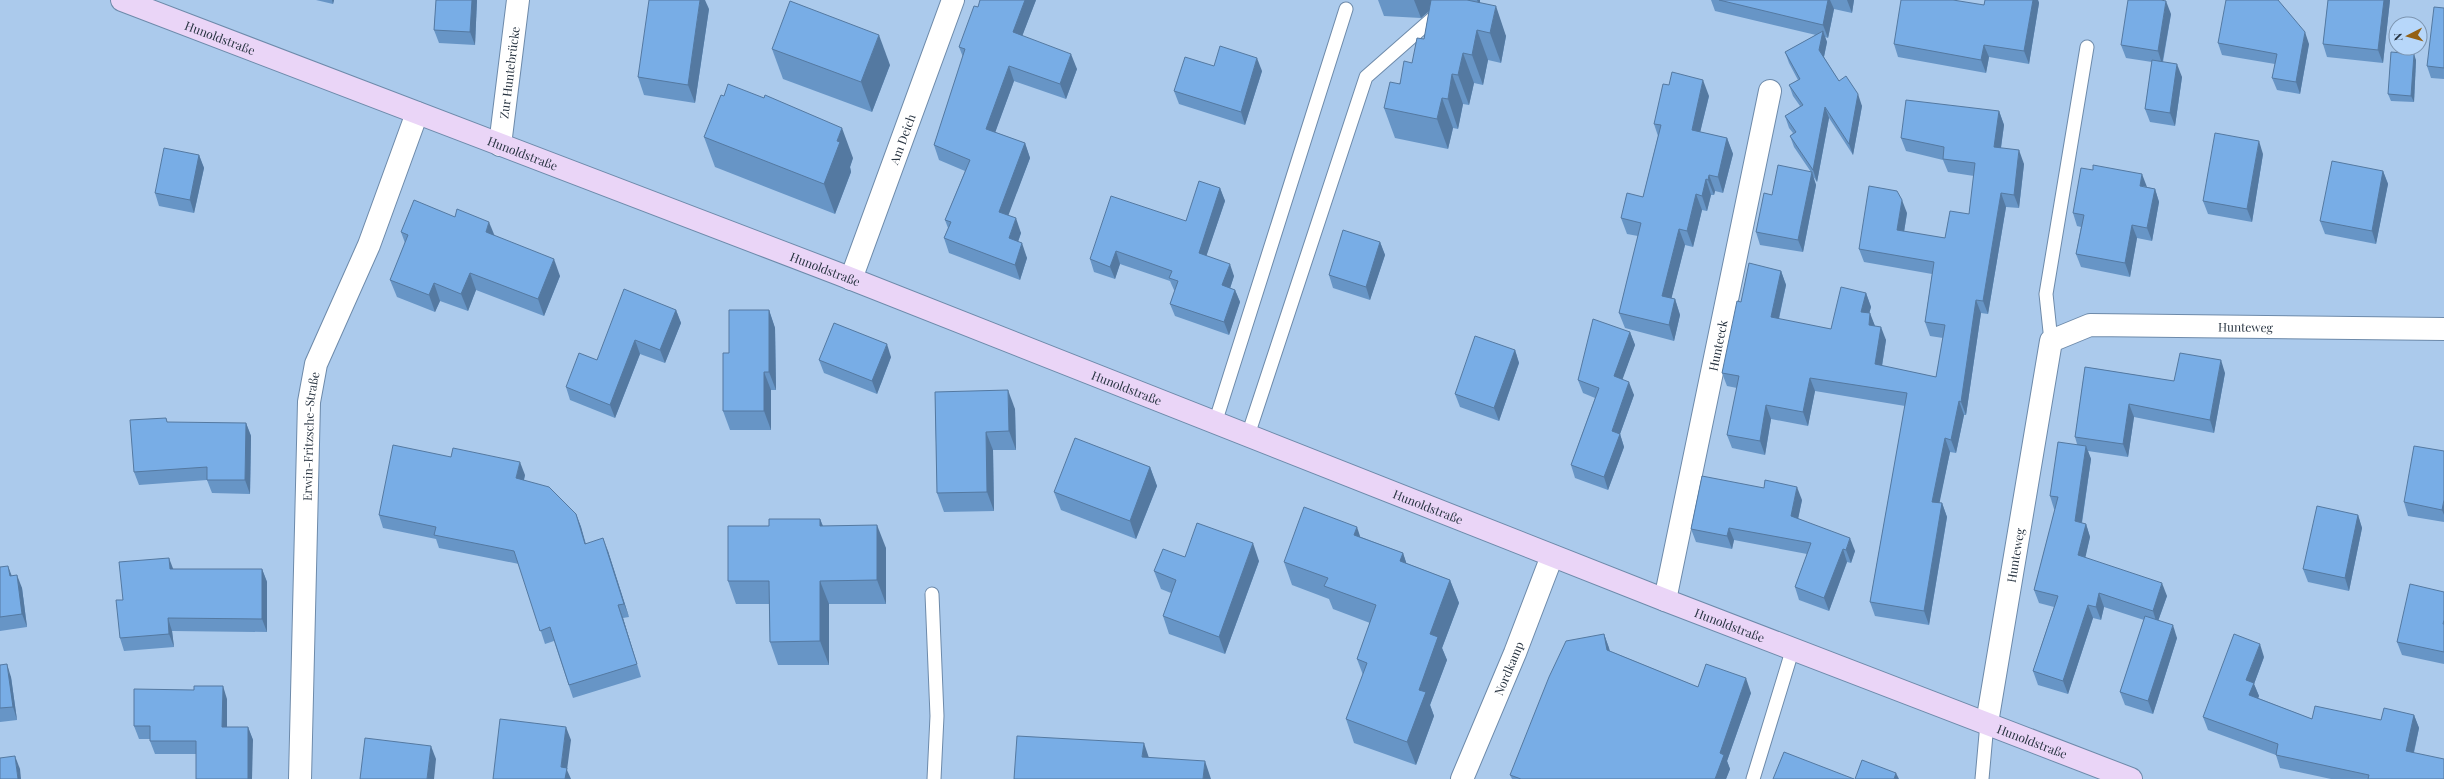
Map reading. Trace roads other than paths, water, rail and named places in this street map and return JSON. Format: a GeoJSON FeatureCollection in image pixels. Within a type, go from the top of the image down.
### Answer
{"type":"FeatureCollection","features":[{"type":"Feature","properties":{"kind":"street","name":"Hunoldstraße"},"geometry":{"type":"LineString","coordinates":[[122,0],[851,279],[1552,556],[1987,722],[2131,779]]}},
{"type":"Feature","properties":{"kind":"street","name":"Zur Huntebrücke"},"geometry":{"type":"LineString","coordinates":[[500,145],[518,0]]}},
{"type":"Feature","properties":{"kind":"street","name":"Am Deich"},"geometry":{"type":"LineString","coordinates":[[851,279],[953,0]]}},
{"type":"Feature","properties":{"kind":"street","name":"Hunteeck"},"geometry":{"type":"LineString","coordinates":[[1665,600],[1770,91]]}},
{"type":"Feature","properties":{"kind":"street","name":"Erwin-Fritzsche-Straße"},"geometry":{"type":"LineString","coordinates":[[300,779],[308,402],[316,364],[369,245],[417,114]]}},
{"type":"Feature","properties":{"kind":"street","name":"Hunteweg"},"geometry":{"type":"LineString","coordinates":[[1987,722],[2051,341],[2090,325],[2444,329]]}},
{"type":"Feature","properties":{"kind":"street","name":"Nordkamp"},"geometry":{"type":"LineString","coordinates":[[1462,779],[1515,653],[1552,556]]}},
{"type":"Feature","properties":{"kind":"lane"},"geometry":{"type":"LineString","coordinates":[[1215,423],[1346,9]]}},
{"type":"Feature","properties":{"kind":"lane"},"geometry":{"type":"LineString","coordinates":[[1248,435],[1366,77],[1442,10],[1455,12]]}},
{"type":"Feature","properties":{"kind":"lane","name":"Hunteweg"},"geometry":{"type":"LineString","coordinates":[[2051,341],[2046,294],[2087,47]]}},
{"type":"Feature","properties":{"kind":"lane"},"geometry":{"type":"LineString","coordinates":[[932,594],[937,716],[934,779]]}},
{"type":"Feature","properties":{"kind":"lane"},"geometry":{"type":"LineString","coordinates":[[1753,779],[1793,648]]}},
{"type":"Feature","properties":{"kind":"lane"},"geometry":{"type":"LineString","coordinates":[[1982,779],[1987,722]]}}]}
